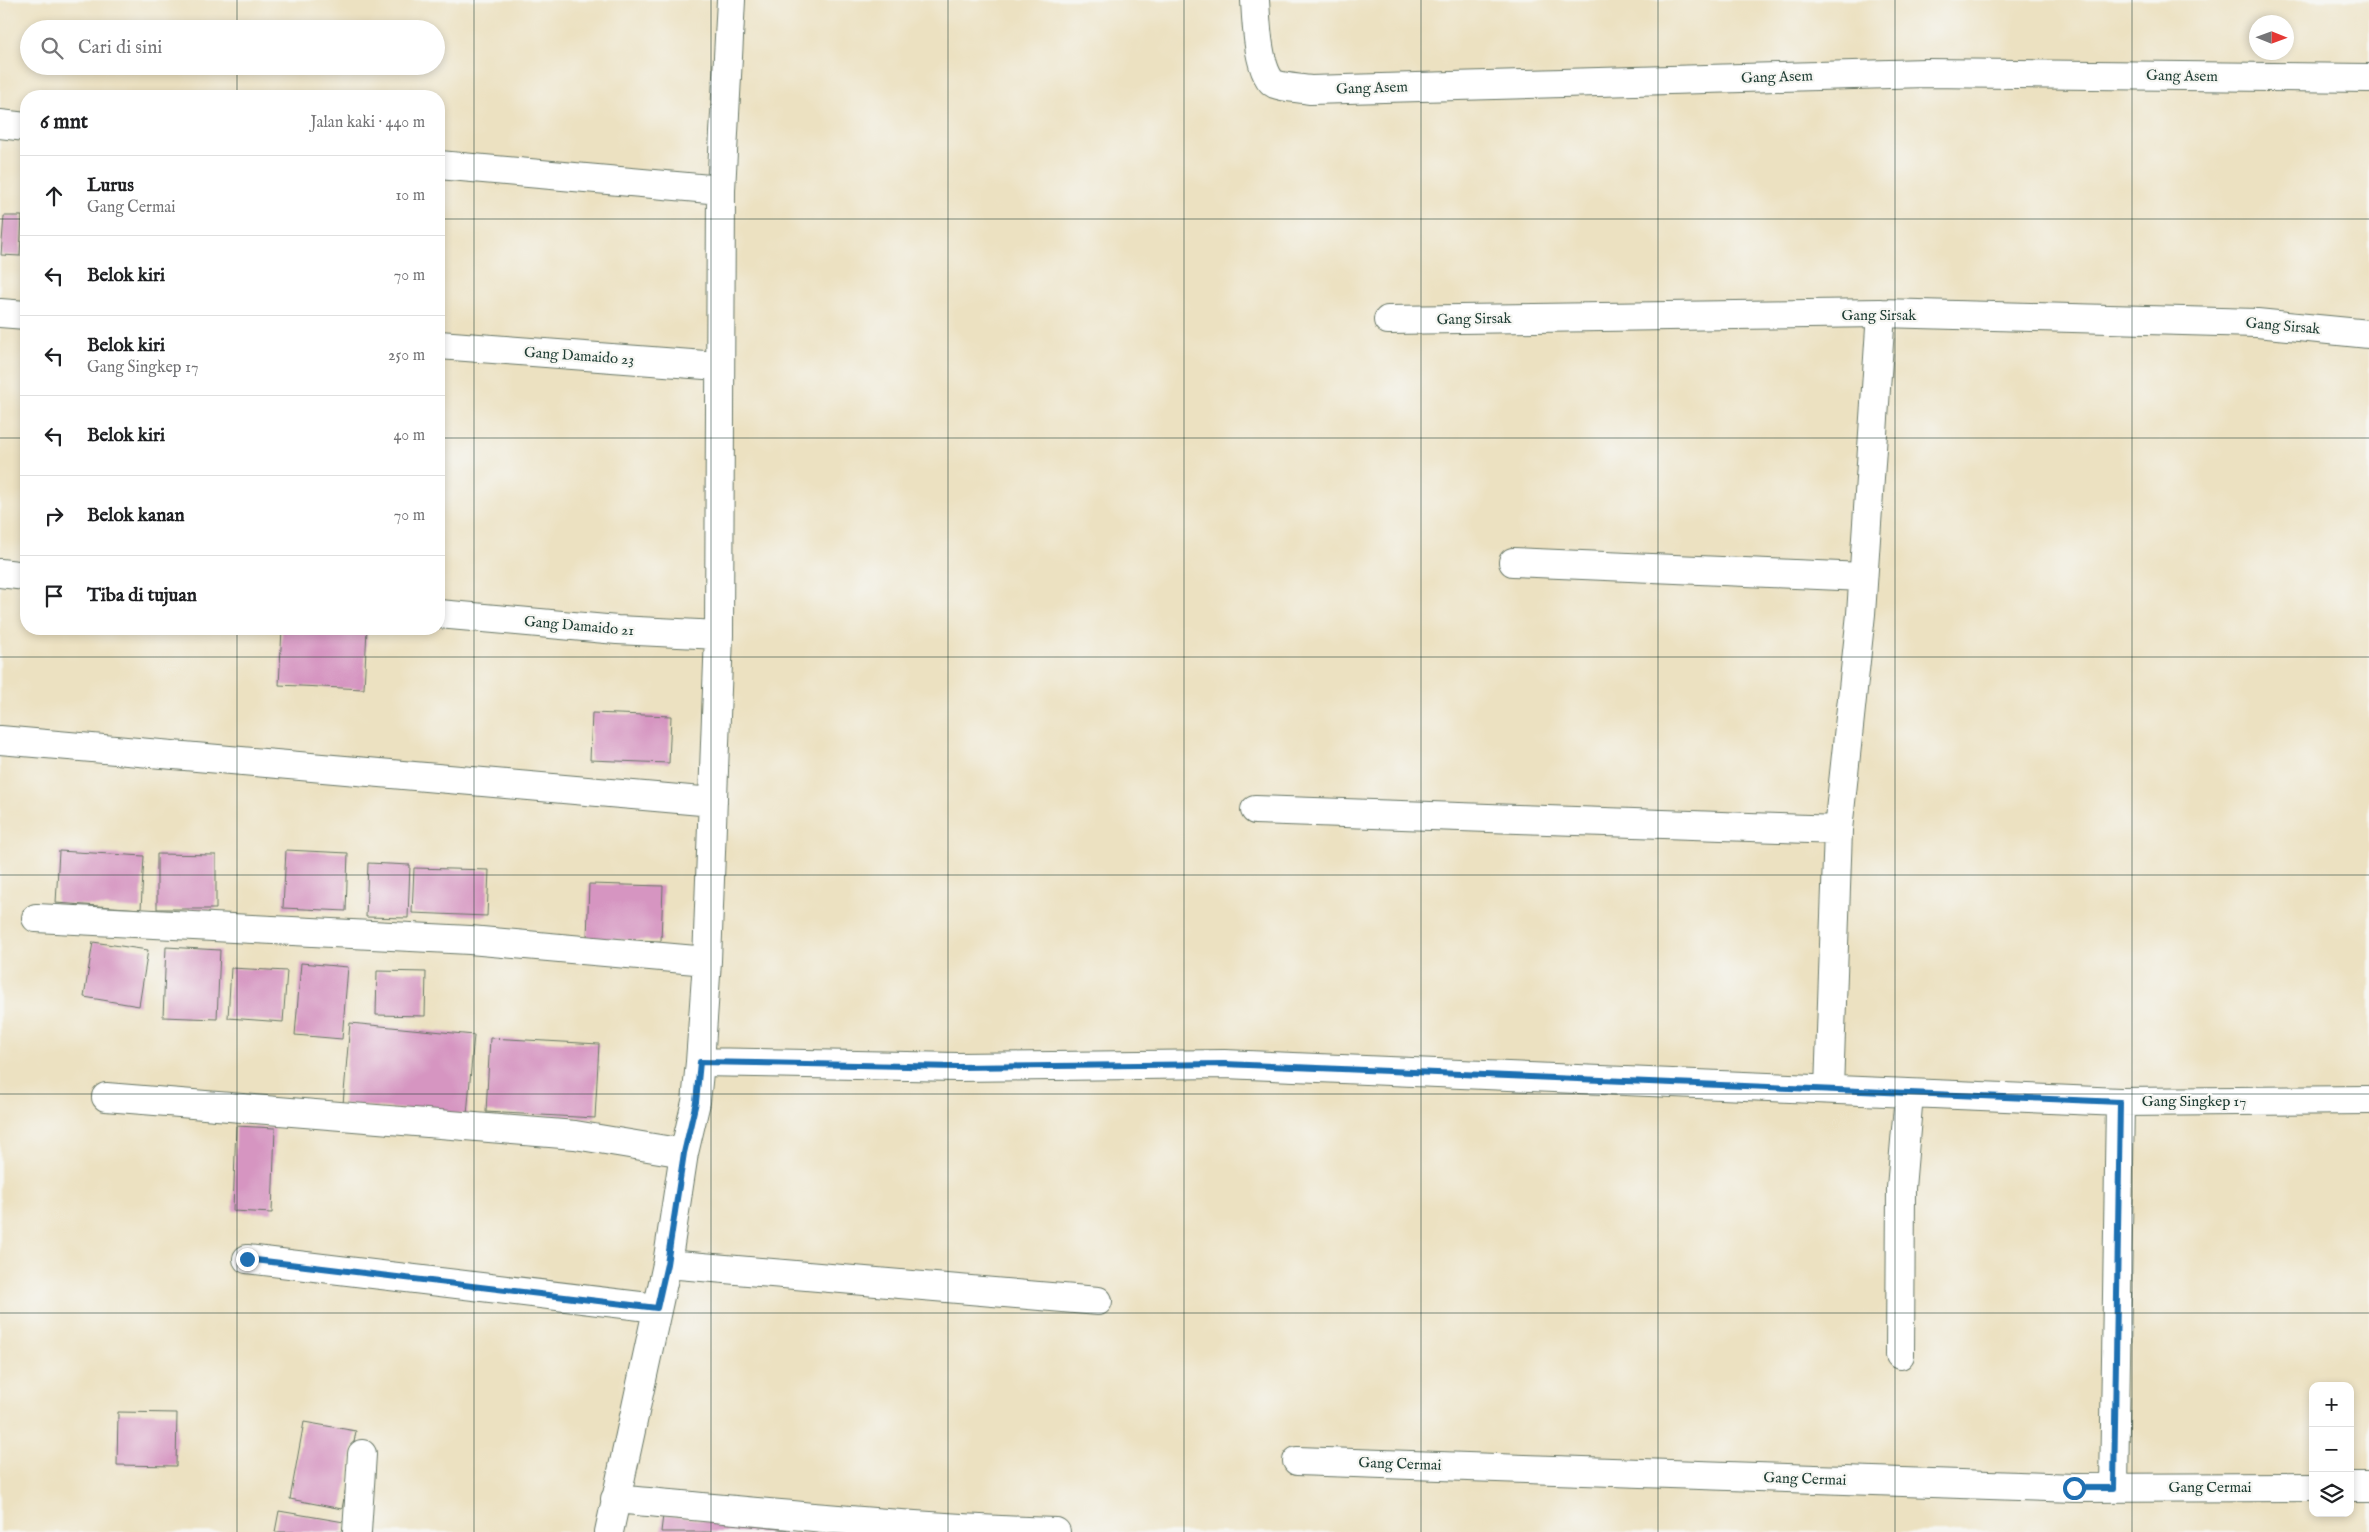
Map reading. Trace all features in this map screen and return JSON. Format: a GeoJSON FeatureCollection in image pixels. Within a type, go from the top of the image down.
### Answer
{"type":"FeatureCollection","features":[{"type":"Feature","properties":{"kind":"street"},"geometry":{"type":"LineString","coordinates":[[609,1532],[667,1264],[684,1153],[696,1102],[700,1062],[707,961],[719,635],[718,366],[721,190],[731,0]]}},
{"type":"Feature","properties":{"kind":"street","name":"Gang Asem"},"geometry":{"type":"LineString","coordinates":[[1255,0],[1263,66],[1267,78],[1275,84],[1310,90],[1926,73],[2369,78]]}},
{"type":"Feature","properties":{"kind":"street"},"geometry":{"type":"LineString","coordinates":[[0,124],[20,126]]}},
{"type":"Feature","properties":{"kind":"street"},"geometry":{"type":"LineString","coordinates":[[445,166],[721,190]]}},
{"type":"Feature","properties":{"kind":"street"},"geometry":{"type":"LineString","coordinates":[[0,312],[20,314]]}},
{"type":"Feature","properties":{"kind":"street"},"geometry":{"type":"LineString","coordinates":[[1829,1089],[1838,830],[1863,577],[1880,314]]}},
{"type":"Feature","properties":{"kind":"street","name":"Gang Sirsak"},"geometry":{"type":"LineString","coordinates":[[1388,320],[1880,314],[2258,323],[2369,334]]}},
{"type":"Feature","properties":{"kind":"street","name":"Gang Damaido 23"},"geometry":{"type":"LineString","coordinates":[[445,345],[718,366]]}},
{"type":"Feature","properties":{"kind":"street"},"geometry":{"type":"LineString","coordinates":[[1513,562],[1863,577]]}},
{"type":"Feature","properties":{"kind":"street"},"geometry":{"type":"LineString","coordinates":[[0,573],[20,575]]}},
{"type":"Feature","properties":{"kind":"street","name":"Gang Damaido 21"},"geometry":{"type":"LineString","coordinates":[[445,615],[617,630],[719,635]]}},
{"type":"Feature","properties":{"kind":"street"},"geometry":{"type":"LineString","coordinates":[[0,740],[713,802]]}},
{"type":"Feature","properties":{"kind":"street"},"geometry":{"type":"LineString","coordinates":[[1255,810],[1838,830]]}},
{"type":"Feature","properties":{"kind":"street"},"geometry":{"type":"LineString","coordinates":[[36,918],[470,940],[707,961]]}},
{"type":"Feature","properties":{"kind":"street","name":"Gang Singkep 17"},"geometry":{"type":"LineString","coordinates":[[700,1062],[957,1067],[1224,1064],[2120,1102],[2369,1100]]}},
{"type":"Feature","properties":{"kind":"street"},"geometry":{"type":"LineString","coordinates":[[1900,1355],[1901,1188],[1909,1094]]}},
{"type":"Feature","properties":{"kind":"street"},"geometry":{"type":"LineString","coordinates":[[106,1097],[575,1135],[684,1153]]}},
{"type":"Feature","properties":{"kind":"street"},"geometry":{"type":"LineString","coordinates":[[2114,1488],[2120,1102]]}},
{"type":"Feature","properties":{"kind":"street"},"geometry":{"type":"LineString","coordinates":[[247,1259],[657,1308]]}},
{"type":"Feature","properties":{"kind":"street"},"geometry":{"type":"LineString","coordinates":[[667,1264],[1098,1301]]}},
{"type":"Feature","properties":{"kind":"street"},"geometry":{"type":"LineString","coordinates":[[357,1532],[362,1454]]}},
{"type":"Feature","properties":{"kind":"street","name":"Gang Cermai"},"geometry":{"type":"LineString","coordinates":[[1297,1461],[2054,1488],[2309,1487]]}},
{"type":"Feature","properties":{"kind":"street"},"geometry":{"type":"LineString","coordinates":[[2354,1486],[2369,1486]]}},
{"type":"Feature","properties":{"kind":"street"},"geometry":{"type":"LineString","coordinates":[[615,1499],[823,1518],[995,1530],[1056,1532]]}},
{"type":"Feature","properties":{"kind":"building"},"geometry":{"type":"Polygon","coordinates":[[[4,216],[20,216],[20,256],[1,255],[4,216]]]}},
{"type":"Feature","properties":{"kind":"building"},"geometry":{"type":"Polygon","coordinates":[[[282,635],[367,635],[364,689],[279,685],[282,635]]]}},
{"type":"Feature","properties":{"kind":"building"},"geometry":{"type":"Polygon","coordinates":[[[592,713],[671,716],[669,763],[590,760],[592,713]]]}},
{"type":"Feature","properties":{"kind":"building"},"geometry":{"type":"Polygon","coordinates":[[[286,850],[348,853],[346,911],[283,908],[286,850]]]}},
{"type":"Feature","properties":{"kind":"building"},"geometry":{"type":"Polygon","coordinates":[[[59,851],[144,856],[141,909],[56,903],[59,851]]]}},
{"type":"Feature","properties":{"kind":"building"},"geometry":{"type":"Polygon","coordinates":[[[157,854],[216,855],[216,909],[157,909],[157,854]]]}},
{"type":"Feature","properties":{"kind":"building"},"geometry":{"type":"Polygon","coordinates":[[[368,863],[410,865],[408,918],[366,917],[368,863]]]}},
{"type":"Feature","properties":{"kind":"building"},"geometry":{"type":"Polygon","coordinates":[[[414,868],[489,870],[487,916],[412,913],[414,868]]]}},
{"type":"Feature","properties":{"kind":"building"},"geometry":{"type":"Polygon","coordinates":[[[589,884],[663,886],[661,941],[587,938],[589,884]]]}},
{"type":"Feature","properties":{"kind":"building"},"geometry":{"type":"Polygon","coordinates":[[[93,942],[148,950],[139,1006],[84,997],[93,942]]]}},
{"type":"Feature","properties":{"kind":"building"},"geometry":{"type":"Polygon","coordinates":[[[166,947],[220,950],[217,1019],[163,1017],[166,947]]]}},
{"type":"Feature","properties":{"kind":"building"},"geometry":{"type":"Polygon","coordinates":[[[301,963],[348,967],[342,1039],[295,1035],[301,963]]]}},
{"type":"Feature","properties":{"kind":"building"},"geometry":{"type":"Polygon","coordinates":[[[231,968],[287,971],[283,1022],[228,1018],[231,968]]]}},
{"type":"Feature","properties":{"kind":"building"},"geometry":{"type":"Polygon","coordinates":[[[377,971],[426,972],[425,1016],[376,1015],[377,971]]]}},
{"type":"Feature","properties":{"kind":"building"},"geometry":{"type":"Polygon","coordinates":[[[350,1023],[474,1035],[467,1115],[343,1104],[350,1023]]]}},
{"type":"Feature","properties":{"kind":"building"},"geometry":{"type":"Polygon","coordinates":[[[490,1038],[599,1044],[595,1118],[486,1112],[490,1038]]]}},
{"type":"Feature","properties":{"kind":"building"},"geometry":{"type":"Polygon","coordinates":[[[236,1126],[275,1128],[272,1213],[233,1211],[236,1126]]]}},
{"type":"Feature","properties":{"kind":"building"},"geometry":{"type":"Polygon","coordinates":[[[118,1412],[177,1413],[176,1466],[117,1465],[118,1412]]]}},
{"type":"Feature","properties":{"kind":"building"},"geometry":{"type":"Polygon","coordinates":[[[304,1422],[356,1431],[342,1509],[290,1499],[304,1422]]]}},
{"type":"Feature","properties":{"kind":"building"},"geometry":{"type":"Polygon","coordinates":[[[279,1511],[344,1522],[342,1532],[275,1532],[279,1511]]]}},
{"type":"Feature","properties":{"kind":"building"},"geometry":{"type":"Polygon","coordinates":[[[663,1515],[787,1530],[787,1532],[661,1532],[663,1515]]]}},
{"type":"Feature","properties":{"kind":"route"},"geometry":{"type":"LineString","coordinates":[[247,1259],[657,1308],[667,1264],[684,1153],[696,1102],[700,1062],[957,1067],[1224,1064],[2120,1102],[2114,1488],[2074,1488]]}}]}
